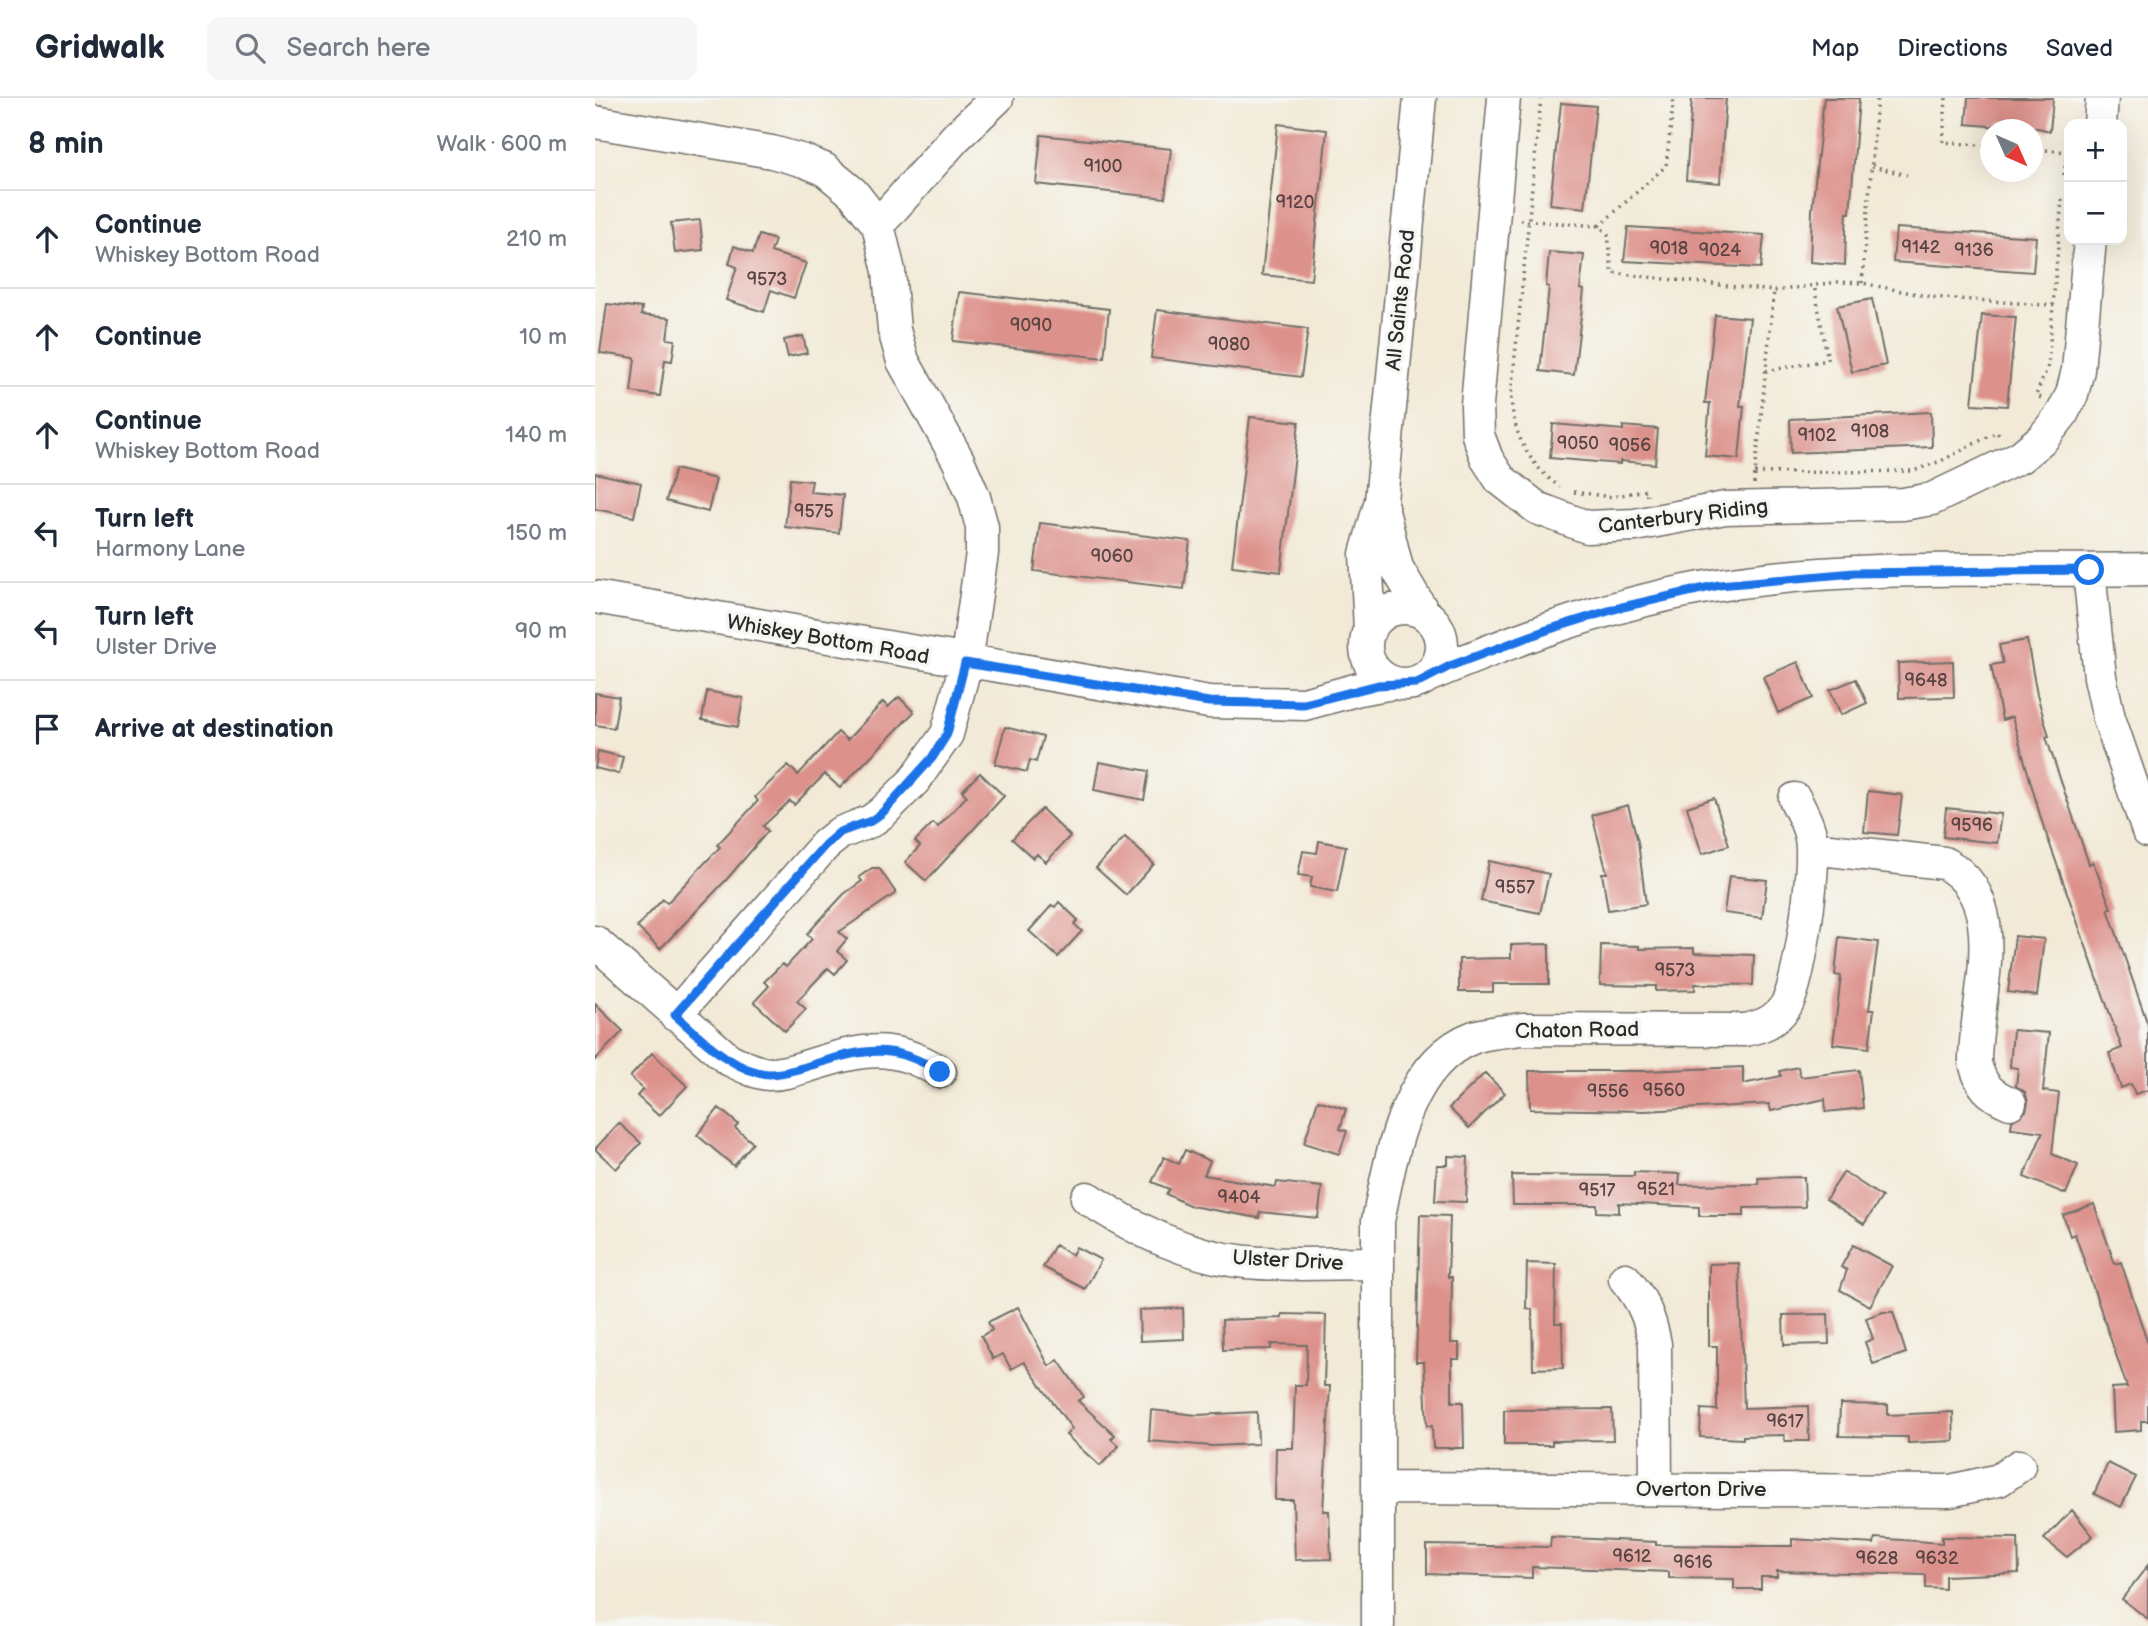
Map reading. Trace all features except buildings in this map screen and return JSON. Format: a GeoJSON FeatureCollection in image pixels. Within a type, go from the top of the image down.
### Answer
{"type":"FeatureCollection","features":[{"type":"Feature","properties":{"kind":"street"},"geometry":{"type":"LineString","coordinates":[[878,225],[956,137],[997,98]]}},
{"type":"Feature","properties":{"kind":"street","name":"All Saints Road"},"geometry":{"type":"LineString","coordinates":[[1368,635],[1367,554],[1381,501],[1420,98]]}},
{"type":"Feature","properties":{"kind":"street","name":"Canterbury Riding"},"geometry":{"type":"LineString","coordinates":[[1504,98],[1478,425],[1487,459],[1500,478],[1537,509],[1587,527],[1635,525],[1725,508],[1752,506],[1903,504],[1932,499],[2020,457],[2043,438],[2072,394],[2078,370],[2090,245]]}},
{"type":"Feature","properties":{"kind":"street"},"geometry":{"type":"LineString","coordinates":[[2100,119],[2102,98]]}},
{"type":"Feature","properties":{"kind":"street"},"geometry":{"type":"LineString","coordinates":[[595,122],[772,152],[824,169],[853,193],[878,225],[889,271],[894,330],[903,361],[958,460],[974,497],[982,527],[982,553],[965,663],[947,734],[914,781],[871,821],[840,832],[825,845],[675,1015]]}},
{"type":"Feature","properties":{"kind":"street","name":"All Saints Road"},"geometry":{"type":"LineString","coordinates":[[1381,501],[1397,568],[1428,617]]}},
{"type":"Feature","properties":{"kind":"street"},"geometry":{"type":"LineString","coordinates":[[1517,640],[1472,639],[1404,607],[1379,617],[1368,635],[1371,667],[1381,677],[1393,683],[1417,683],[1430,675],[1517,640],[1618,608],[1719,585],[1854,573],[2148,569]]}},
{"type":"Feature","properties":{"kind":"street"},"geometry":{"type":"LineString","coordinates":[[2089,570],[2100,677],[2109,718],[2145,813]]}},
{"type":"Feature","properties":{"kind":"street","name":"Whiskey Bottom Road"},"geometry":{"type":"LineString","coordinates":[[595,597],[965,663],[1209,702],[1304,704],[1393,683]]}},
{"type":"Feature","properties":{"kind":"street"},"geometry":{"type":"LineString","coordinates":[[1428,617],[1441,634],[1443,649],[1438,665],[1430,675]]}},
{"type":"Feature","properties":{"kind":"street","name":"Whiskey Bottom Road"},"geometry":{"type":"LineString","coordinates":[[1269,703],[1337,675],[1348,666],[1368,635]]}},
{"type":"Feature","properties":{"kind":"street","name":"Chaton Road"},"geometry":{"type":"LineString","coordinates":[[1378,1626],[1378,1221],[1388,1175],[1413,1095],[1430,1071],[1473,1037],[1522,1028],[1760,1027],[1784,1009],[1795,984],[1811,878],[1812,848],[1809,830],[1795,799]]}},
{"type":"Feature","properties":{"kind":"street"},"geometry":{"type":"LineString","coordinates":[[1812,848],[1944,863],[1959,871],[1972,885],[1981,902],[1986,934],[1975,1063],[1980,1081],[1991,1095],[2010,1103]]}},
{"type":"Feature","properties":{"kind":"street"},"geometry":{"type":"LineString","coordinates":[[595,943],[729,1059],[768,1074],[790,1072],[864,1051],[890,1050],[914,1056],[940,1072]]}},
{"type":"Feature","properties":{"kind":"street","name":"Ulster Drive"},"geometry":{"type":"LineString","coordinates":[[1087,1198],[1156,1238],[1201,1252],[1246,1262],[1376,1264]]}},
{"type":"Feature","properties":{"kind":"street"},"geometry":{"type":"LineString","coordinates":[[1625,1279],[1641,1298],[1651,1321],[1655,1344],[1656,1488]]}},
{"type":"Feature","properties":{"kind":"street","name":"Overton Drive"},"geometry":{"type":"LineString","coordinates":[[1378,1488],[1950,1490],[1999,1480],[2019,1466]]}},
{"type":"Feature","properties":{"kind":"path"},"geometry":{"type":"LineString","coordinates":[[1541,98],[1511,396],[1512,418],[1523,448],[1540,470],[1560,487],[1596,496],[1646,490],[1648,499]]}},
{"type":"Feature","properties":{"kind":"path"},"geometry":{"type":"LineString","coordinates":[[1599,226],[1666,166],[1674,98]]}},
{"type":"Feature","properties":{"kind":"path"},"geometry":{"type":"LineString","coordinates":[[1862,283],[1877,98]]}},
{"type":"Feature","properties":{"kind":"path"},"geometry":{"type":"LineString","coordinates":[[1946,98],[1943,142],[1980,145]]}},
{"type":"Feature","properties":{"kind":"path"},"geometry":{"type":"LineString","coordinates":[[2043,150],[2064,152]]}},
{"type":"Feature","properties":{"kind":"path"},"geometry":{"type":"LineString","coordinates":[[1872,166],[1907,176]]}},
{"type":"Feature","properties":{"kind":"path"},"geometry":{"type":"LineString","coordinates":[[2051,403],[2036,395],[2048,366],[2062,198]]}},
{"type":"Feature","properties":{"kind":"path"},"geometry":{"type":"LineString","coordinates":[[1493,218],[1599,226],[1608,234],[1612,273],[1774,292],[1814,285],[1862,283],[1931,297],[2084,307]]}},
{"type":"Feature","properties":{"kind":"path"},"geometry":{"type":"LineString","coordinates":[[1766,371],[1828,360],[1814,285]]}},
{"type":"Feature","properties":{"kind":"path"},"geometry":{"type":"LineString","coordinates":[[1752,506],[1774,292]]}},
{"type":"Feature","properties":{"kind":"path"},"geometry":{"type":"LineString","coordinates":[[1755,473],[1913,471],[1941,461],[1997,432],[2001,440]]}},
{"type":"Feature","properties":{"kind":"route"},"geometry":{"type":"LineString","coordinates":[[940,1072],[921,1059],[890,1050],[864,1051],[790,1072],[768,1074],[729,1059],[675,1015],[825,845],[840,832],[871,821],[914,781],[947,734],[965,663],[1209,702],[1304,704],[1378,685],[1417,683],[1450,666],[1547,630],[1666,595],[1719,585],[1854,573],[2089,570]]}}]}
